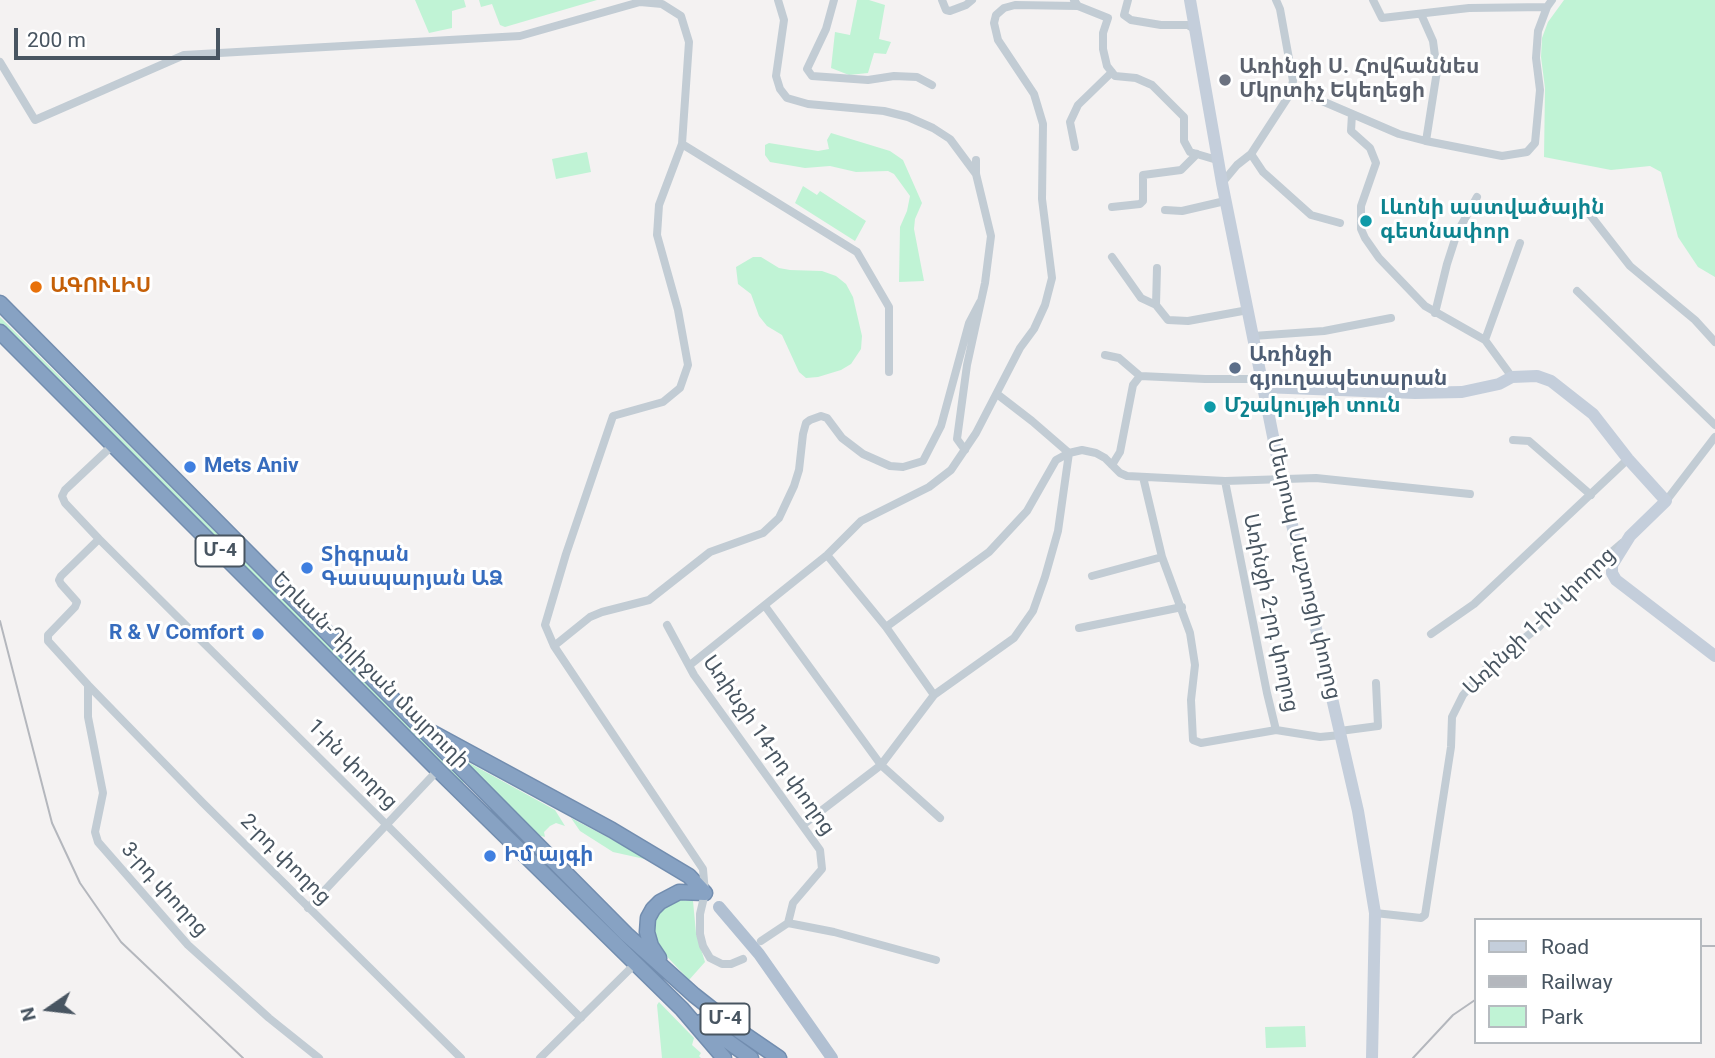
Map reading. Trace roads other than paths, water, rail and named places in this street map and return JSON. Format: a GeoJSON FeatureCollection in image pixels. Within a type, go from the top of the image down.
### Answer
{"type":"FeatureCollection","features":[{"type":"Feature","properties":{"kind":"highway","name":"Երևան-Դիլիջան մայրուղի"},"geometry":{"type":"LineString","coordinates":[[0,303],[476,784],[620,939],[635,964],[682,1009]]}},
{"type":"Feature","properties":{"kind":"highway","name":"Երևան-Դիլիջան մայրուղի"},"geometry":{"type":"LineString","coordinates":[[0,332],[464,795],[620,939],[672,978]]}},
{"type":"Feature","properties":{"kind":"highway"},"geometry":{"type":"LineString","coordinates":[[415,722],[612,830],[689,876],[705,893]]}},
{"type":"Feature","properties":{"kind":"highway"},"geometry":{"type":"LineString","coordinates":[[464,795],[466,786],[476,784]]}},
{"type":"Feature","properties":{"kind":"highway"},"geometry":{"type":"LineString","coordinates":[[672,978],[651,946],[647,932],[648,918],[660,902],[670,895],[679,892],[705,893]]}},
{"type":"Feature","properties":{"kind":"highway","name":"Մ-4"},"geometry":{"type":"LineString","coordinates":[[672,978],[779,1058]]}},
{"type":"Feature","properties":{"kind":"highway"},"geometry":{"type":"LineString","coordinates":[[682,1009],[724,1058]]}},
{"type":"Feature","properties":{"kind":"highway","name":"Մ-4"},"geometry":{"type":"LineString","coordinates":[[682,1009],[751,1058]]}},
{"type":"Feature","properties":{"kind":"main road"},"geometry":{"type":"LineString","coordinates":[[719,907],[759,954],[832,1058]]}},
{"type":"Feature","properties":{"kind":"street"},"geometry":{"type":"LineString","coordinates":[[778,0],[784,20],[776,76],[780,89],[787,98],[808,104],[884,111],[908,117],[950,138],[976,174]]}},
{"type":"Feature","properties":{"kind":"street"},"geometry":{"type":"LineString","coordinates":[[834,0],[826,29],[807,69],[812,76],[869,80],[894,76],[917,77],[932,85]]}},
{"type":"Feature","properties":{"kind":"street"},"geometry":{"type":"LineString","coordinates":[[942,0],[943,6],[950,11],[972,0]]}},
{"type":"Feature","properties":{"kind":"street"},"geometry":{"type":"LineString","coordinates":[[1128,0],[1124,15],[1130,20],[1161,25],[1188,24],[1197,31]]}},
{"type":"Feature","properties":{"kind":"street","name":"Մեսրոպ Մաշտոցի փողոց"},"geometry":{"type":"LineString","coordinates":[[1190,0],[1217,160],[1282,481],[1358,811],[1375,913],[1372,1058]]}},
{"type":"Feature","properties":{"kind":"street"},"geometry":{"type":"LineString","coordinates":[[1222,183],[1237,164],[1251,154],[1282,109],[1291,90],[1293,81],[1276,0]]}},
{"type":"Feature","properties":{"kind":"street"},"geometry":{"type":"LineString","coordinates":[[1291,90],[1399,134],[1426,141],[1502,156],[1527,152],[1535,144],[1540,90],[1536,58],[1538,31],[1550,4],[1467,4],[1421,15],[1382,18],[1373,0]]}},
{"type":"Feature","properties":{"kind":"street"},"geometry":{"type":"LineString","coordinates":[[0,62],[35,120],[184,55],[520,36],[640,2],[662,4],[681,16],[689,42],[682,144],[659,205],[657,234],[665,271],[678,310],[688,365],[680,388],[663,402],[613,416],[545,625],[554,646],[703,869],[705,893],[700,914],[700,934],[710,958],[722,964],[743,959]]}},
{"type":"Feature","properties":{"kind":"street"},"geometry":{"type":"LineString","coordinates":[[690,665],[827,555],[861,521],[929,487],[951,470],[997,394],[1020,348],[1034,329],[1045,305],[1052,278],[1042,199],[1043,124],[1034,94],[998,40],[993,23],[996,15],[1004,8],[1015,5],[1076,3],[1108,18],[1103,33],[1107,66],[1115,76],[1136,78],[1152,85],[1184,117],[1184,141],[1190,152],[1217,160]]}},
{"type":"Feature","properties":{"kind":"street"},"geometry":{"type":"LineString","coordinates":[[1421,15],[1433,41],[1437,71],[1426,141]]}},
{"type":"Feature","properties":{"kind":"street"},"geometry":{"type":"LineString","coordinates":[[1076,147],[1070,122],[1078,105],[1112,72]]}},
{"type":"Feature","properties":{"kind":"street"},"geometry":{"type":"LineString","coordinates":[[0,77],[10,79]]}},
{"type":"Feature","properties":{"kind":"street"},"geometry":{"type":"LineString","coordinates":[[1352,114],[1351,131],[1370,148],[1376,163],[1361,206],[1361,229],[1379,258],[1424,306],[1485,340],[1512,377]]}},
{"type":"Feature","properties":{"kind":"street"},"geometry":{"type":"LineString","coordinates":[[682,144],[857,252],[889,307],[889,372]]}},
{"type":"Feature","properties":{"kind":"street"},"geometry":{"type":"LineString","coordinates":[[1112,207],[1140,204],[1143,201],[1143,175],[1181,170],[1197,154]]}},
{"type":"Feature","properties":{"kind":"street"},"geometry":{"type":"LineString","coordinates":[[1251,154],[1263,172],[1311,215],[1340,223]]}},
{"type":"Feature","properties":{"kind":"street"},"geometry":{"type":"LineString","coordinates":[[965,450],[957,439],[967,365],[987,271],[991,236],[976,174],[976,160]]}},
{"type":"Feature","properties":{"kind":"street"},"geometry":{"type":"LineString","coordinates":[[1436,313],[1457,233],[1477,197]]}},
{"type":"Feature","properties":{"kind":"street"},"geometry":{"type":"LineString","coordinates":[[1165,211],[1182,211],[1225,201]]}},
{"type":"Feature","properties":{"kind":"street"},"geometry":{"type":"LineString","coordinates":[[1580,202],[1630,266],[1695,320],[1715,342]]}},
{"type":"Feature","properties":{"kind":"street"},"geometry":{"type":"LineString","coordinates":[[1485,340],[1520,243]]}},
{"type":"Feature","properties":{"kind":"street"},"geometry":{"type":"LineString","coordinates":[[1112,257],[1140,299],[1156,305],[1168,320],[1188,321],[1248,310]]}},
{"type":"Feature","properties":{"kind":"street"},"geometry":{"type":"LineString","coordinates":[[1156,305],[1157,268]]}},
{"type":"Feature","properties":{"kind":"street"},"geometry":{"type":"LineString","coordinates":[[1577,291],[1715,425]]}},
{"type":"Feature","properties":{"kind":"street"},"geometry":{"type":"LineString","coordinates":[[554,646],[590,617],[649,600],[710,552],[746,540],[768,528],[779,518],[794,486],[799,470],[803,434],[806,423],[810,420],[821,416],[827,418],[842,438],[855,448],[890,466],[903,467],[923,461],[941,426],[969,323],[980,302]]}},
{"type":"Feature","properties":{"kind":"street"},"geometry":{"type":"LineString","coordinates":[[1253,336],[1324,331],[1391,318]]}},
{"type":"Feature","properties":{"kind":"street"},"geometry":{"type":"LineString","coordinates":[[1105,355],[1119,358],[1140,376],[1415,393],[1462,392],[1499,384],[1512,377],[1537,376],[1551,381],[1593,414],[1628,459],[1666,501]]}},
{"type":"Feature","properties":{"kind":"street"},"geometry":{"type":"LineString","coordinates":[[1112,465],[1120,452],[1133,384],[1140,376]]}},
{"type":"Feature","properties":{"kind":"street"},"geometry":{"type":"LineString","coordinates":[[997,394],[1069,453]]}},
{"type":"Feature","properties":{"kind":"street","name":"Առինջի 1-ին փողոց"},"geometry":{"type":"LineString","coordinates":[[1375,913],[1421,918],[1425,915],[1451,747],[1452,718],[1463,695],[1489,665],[1539,627],[1572,586],[1666,501],[1715,437]]}},
{"type":"Feature","properties":{"kind":"street"},"geometry":{"type":"LineString","coordinates":[[1513,440],[1529,442],[1591,495]]}},
{"type":"Feature","properties":{"kind":"street"},"geometry":{"type":"LineString","coordinates":[[88,685],[51,646],[48,635],[75,607],[76,602],[59,580],[61,576],[99,538],[65,503],[62,496],[65,490],[114,444]]}},
{"type":"Feature","properties":{"kind":"street"},"geometry":{"type":"LineString","coordinates":[[886,627],[989,552],[1027,511],[1056,460],[1082,450],[1096,453],[1120,473],[1128,476],[1225,481],[1316,478],[1470,494]]}},
{"type":"Feature","properties":{"kind":"street"},"geometry":{"type":"LineString","coordinates":[[804,824],[881,765],[934,695],[1014,638],[1033,611],[1058,531],[1069,453]]}},
{"type":"Feature","properties":{"kind":"street"},"geometry":{"type":"LineString","coordinates":[[1431,634],[1474,604],[1628,459]]}},
{"type":"Feature","properties":{"kind":"street"},"geometry":{"type":"LineString","coordinates":[[1143,477],[1162,557],[1190,633],[1195,665],[1191,700],[1193,740],[1201,743],[1276,730]]}},
{"type":"Feature","properties":{"kind":"street","name":"Առինջի 2-րդ փողոց"},"geometry":{"type":"LineString","coordinates":[[1225,481],[1276,730],[1320,737],[1378,726],[1376,683]]}},
{"type":"Feature","properties":{"kind":"street"},"geometry":{"type":"LineString","coordinates":[[1630,536],[1612,565],[1616,580],[1715,656]]}},
{"type":"Feature","properties":{"kind":"street","name":"1-ին փողոց"},"geometry":{"type":"LineString","coordinates":[[99,538],[581,1018]]}},
{"type":"Feature","properties":{"kind":"street"},"geometry":{"type":"LineString","coordinates":[[827,555],[886,627],[934,695]]}},
{"type":"Feature","properties":{"kind":"street"},"geometry":{"type":"LineString","coordinates":[[1093,576],[1162,557]]}},
{"type":"Feature","properties":{"kind":"street"},"geometry":{"type":"LineString","coordinates":[[765,606],[881,765],[940,818]]}},
{"type":"Feature","properties":{"kind":"street"},"geometry":{"type":"LineString","coordinates":[[1079,628],[1182,607]]}},
{"type":"Feature","properties":{"kind":"street","name":"Առինջի 14-րդ փողոց"},"geometry":{"type":"LineString","coordinates":[[667,625],[694,675],[804,824],[820,850],[822,869],[793,902],[788,923]]}},
{"type":"Feature","properties":{"kind":"street","name":"2-րդ փողոց"},"geometry":{"type":"LineString","coordinates":[[88,685],[460,1058]]}},
{"type":"Feature","properties":{"kind":"street","name":"3-րդ փողոց"},"geometry":{"type":"LineString","coordinates":[[88,685],[88,717],[103,793],[95,832],[98,842],[188,945],[269,1018],[319,1058]]}},
{"type":"Feature","properties":{"kind":"street"},"geometry":{"type":"LineString","coordinates":[[309,908],[438,770]]}},
{"type":"Feature","properties":{"kind":"street"},"geometry":{"type":"LineString","coordinates":[[761,941],[788,923],[834,932],[936,960]]}},
{"type":"Feature","properties":{"kind":"street"},"geometry":{"type":"LineString","coordinates":[[540,1058],[635,964]]}},
{"type":"Feature","properties":{"kind":"railway"},"geometry":{"type":"LineString","coordinates":[[0,621],[52,823],[80,883],[121,942],[243,1058]]}},
{"type":"Feature","properties":{"kind":"railway"},"geometry":{"type":"LineString","coordinates":[[1701,946],[1715,946]]}},
{"type":"Feature","properties":{"kind":"railway"},"geometry":{"type":"LineString","coordinates":[[1413,1058],[1453,1015],[1474,1001]]}},
{"type":"Feature","properties":{"kind":"place","name":"Առինջի Ս. Հովհաննես Մկրտիչ Եկեղեցի"},"geometry":{"type":"Point","coordinates":[1225,80]}},
{"type":"Feature","properties":{"kind":"place","name":"Լևոնի աստվածային գետնափոր"},"geometry":{"type":"Point","coordinates":[1366,221]}},
{"type":"Feature","properties":{"kind":"place","name":"ԱԳՈՒԼԻՍ"},"geometry":{"type":"Point","coordinates":[36,287]}},
{"type":"Feature","properties":{"kind":"place","name":"Առինջի գյուղապետարան"},"geometry":{"type":"Point","coordinates":[1235,368]}},
{"type":"Feature","properties":{"kind":"place","name":"Մշակույթի տուն"},"geometry":{"type":"Point","coordinates":[1210,407]}},
{"type":"Feature","properties":{"kind":"place","name":"Mets Aniv"},"geometry":{"type":"Point","coordinates":[190,467]}},
{"type":"Feature","properties":{"kind":"place","name":"Տիգրան Գասպարյան ԱՁ"},"geometry":{"type":"Point","coordinates":[307,568]}},
{"type":"Feature","properties":{"kind":"place","name":"R & V Comfort"},"geometry":{"type":"Point","coordinates":[258,634]}},
{"type":"Feature","properties":{"kind":"place","name":"Իմ այգի"},"geometry":{"type":"Point","coordinates":[490,856]}}]}
